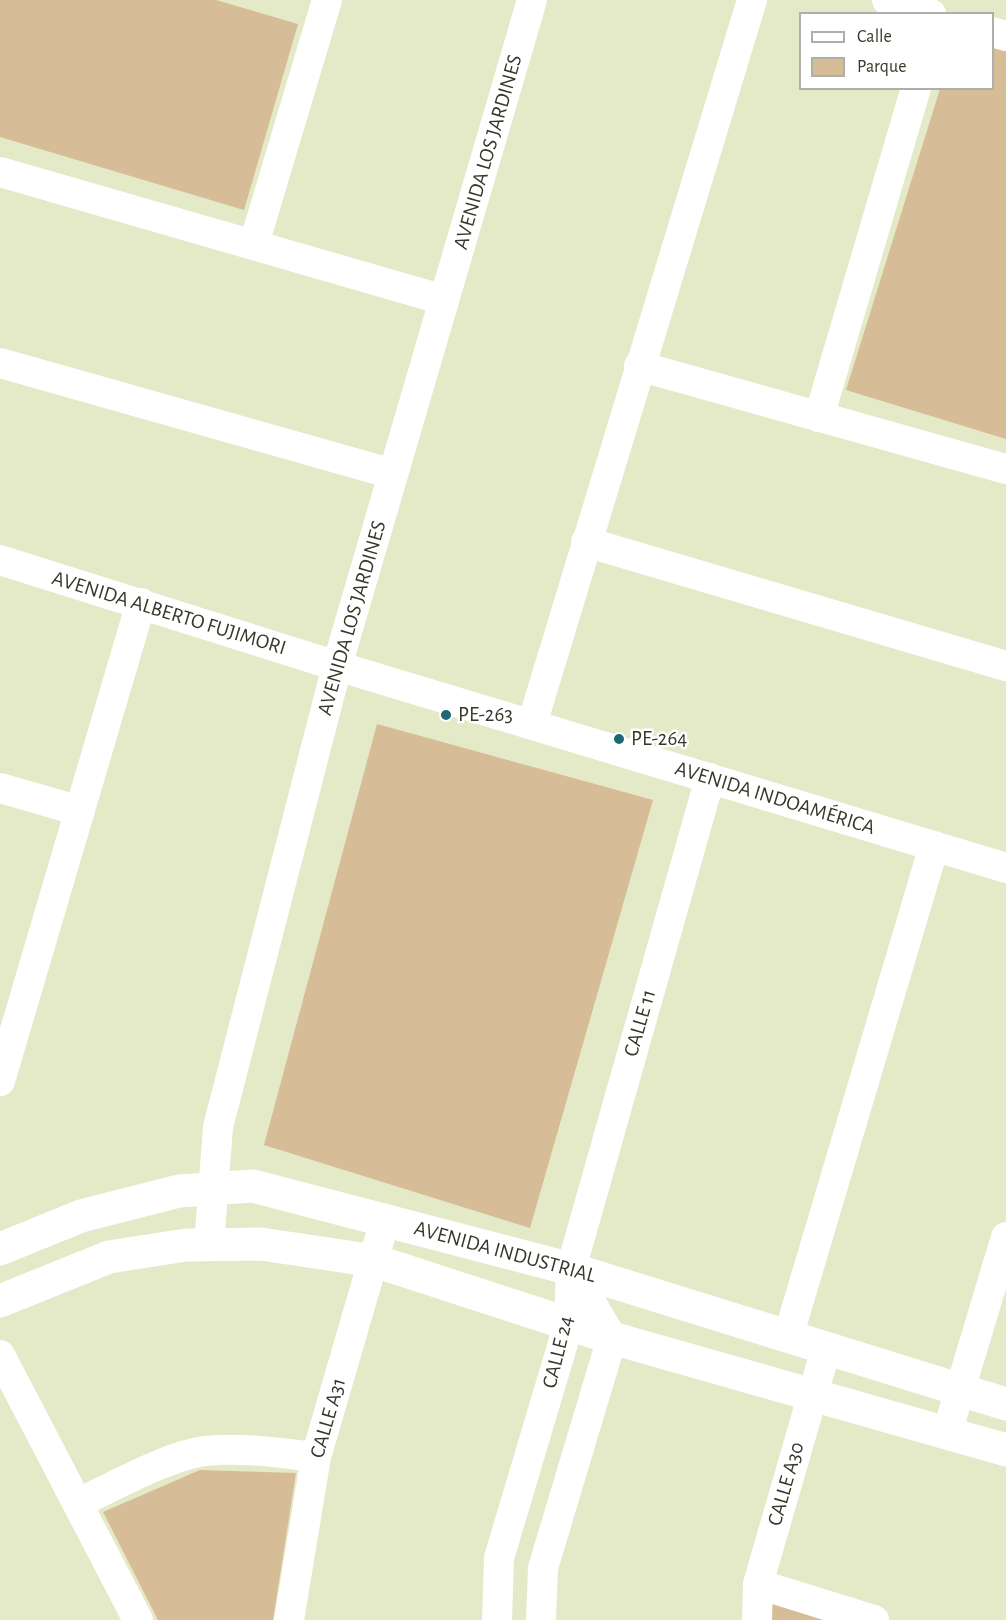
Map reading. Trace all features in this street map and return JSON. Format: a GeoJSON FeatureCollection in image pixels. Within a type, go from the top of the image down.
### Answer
{"type":"FeatureCollection","features":[{"type":"Feature","properties":{"kind":"main road","name":"AVENIDA INDUSTRIAL"},"geometry":{"type":"LineString","coordinates":[[0,1249],[81,1216],[179,1191],[253,1186],[571,1269],[1006,1404]]}},
{"type":"Feature","properties":{"kind":"main road"},"geometry":{"type":"LineString","coordinates":[[0,1301],[109,1257],[209,1245],[261,1244],[375,1261],[612,1338],[1006,1450]]}},
{"type":"Feature","properties":{"kind":"street"},"geometry":{"type":"LineString","coordinates":[[254,244],[327,0]]}},
{"type":"Feature","properties":{"kind":"street","name":"AVENIDA LOS JARDINES"},"geometry":{"type":"LineString","coordinates":[[209,1245],[218,1127],[337,666],[532,0]]}},
{"type":"Feature","properties":{"kind":"street"},"geometry":{"type":"LineString","coordinates":[[532,724],[752,0]]}},
{"type":"Feature","properties":{"kind":"street"},"geometry":{"type":"LineString","coordinates":[[887,0],[926,12]]}},
{"type":"Feature","properties":{"kind":"street"},"geometry":{"type":"LineString","coordinates":[[819,417],[915,90]]}},
{"type":"Feature","properties":{"kind":"street"},"geometry":{"type":"LineString","coordinates":[[0,172],[444,300]]}},
{"type":"Feature","properties":{"kind":"street"},"geometry":{"type":"LineString","coordinates":[[0,363],[393,474]]}},
{"type":"Feature","properties":{"kind":"street"},"geometry":{"type":"LineString","coordinates":[[639,366],[1006,469]]}},
{"type":"Feature","properties":{"kind":"street"},"geometry":{"type":"LineString","coordinates":[[586,542],[1006,666]]}},
{"type":"Feature","properties":{"kind":"street","name":"AVENIDA ALBERTO FUJIMORI"},"geometry":{"type":"LineString","coordinates":[[0,560],[337,666]]}},
{"type":"Feature","properties":{"kind":"street"},"geometry":{"type":"LineString","coordinates":[[0,1081],[141,603]]}},
{"type":"Feature","properties":{"kind":"street","name":"AVENIDA INDOAMÉRICA"},"geometry":{"type":"LineString","coordinates":[[337,666],[1006,868]]}},
{"type":"Feature","properties":{"kind":"street","name":"CALLE 11"},"geometry":{"type":"LineString","coordinates":[[571,1269],[710,778]]}},
{"type":"Feature","properties":{"kind":"street"},"geometry":{"type":"LineString","coordinates":[[0,788],[80,811]]}},
{"type":"Feature","properties":{"kind":"street"},"geometry":{"type":"LineString","coordinates":[[788,1337],[934,846]]}},
{"type":"Feature","properties":{"kind":"street","name":"CALLE A31"},"geometry":{"type":"LineString","coordinates":[[289,1620],[316,1457],[386,1220]]}},
{"type":"Feature","properties":{"kind":"street"},"geometry":{"type":"LineString","coordinates":[[947,1433],[1006,1237]]}},
{"type":"Feature","properties":{"kind":"street","name":"CALLE 24"},"geometry":{"type":"LineString","coordinates":[[497,1620],[499,1558],[569,1323],[571,1269]]}},
{"type":"Feature","properties":{"kind":"street","name":"CALLE 24"},"geometry":{"type":"LineString","coordinates":[[571,1269],[612,1338]]}},
{"type":"Feature","properties":{"kind":"street"},"geometry":{"type":"LineString","coordinates":[[541,1620],[543,1568],[612,1338]]}},
{"type":"Feature","properties":{"kind":"street","name":"CALLE A30"},"geometry":{"type":"LineString","coordinates":[[757,1620],[758,1584],[811,1394],[826,1349]]}},
{"type":"Feature","properties":{"kind":"street"},"geometry":{"type":"LineString","coordinates":[[0,1355],[138,1620]]}},
{"type":"Feature","properties":{"kind":"street"},"geometry":{"type":"LineString","coordinates":[[78,1503],[164,1464],[204,1451],[264,1451],[316,1457]]}},
{"type":"Feature","properties":{"kind":"street"},"geometry":{"type":"LineString","coordinates":[[758,1584],[874,1620]]}},
{"type":"Feature","properties":{"kind":"green space"},"geometry":{"type":"Polygon","coordinates":[[[0,0],[216,0],[298,24],[244,210],[0,137],[0,0]]]}},
{"type":"Feature","properties":{"kind":"green space"},"geometry":{"type":"Polygon","coordinates":[[[994,45],[1006,49],[1006,439],[846,390],[940,90],[994,90],[994,45]]]}},
{"type":"Feature","properties":{"kind":"green space"},"geometry":{"type":"Polygon","coordinates":[[[377,724],[653,800],[530,1228],[264,1145],[377,724]]]}},
{"type":"Feature","properties":{"kind":"green space"},"geometry":{"type":"Polygon","coordinates":[[[200,1470],[296,1473],[273,1620],[158,1620],[103,1512],[200,1470]]]}},
{"type":"Feature","properties":{"kind":"green space"},"geometry":{"type":"Polygon","coordinates":[[[765,1598],[839,1620],[764,1620],[765,1598]]]}},
{"type":"Feature","properties":{"kind":"place","name":"PE-263"},"geometry":{"type":"Point","coordinates":[446,715]}},
{"type":"Feature","properties":{"kind":"place","name":"PE-264"},"geometry":{"type":"Point","coordinates":[619,739]}}]}
